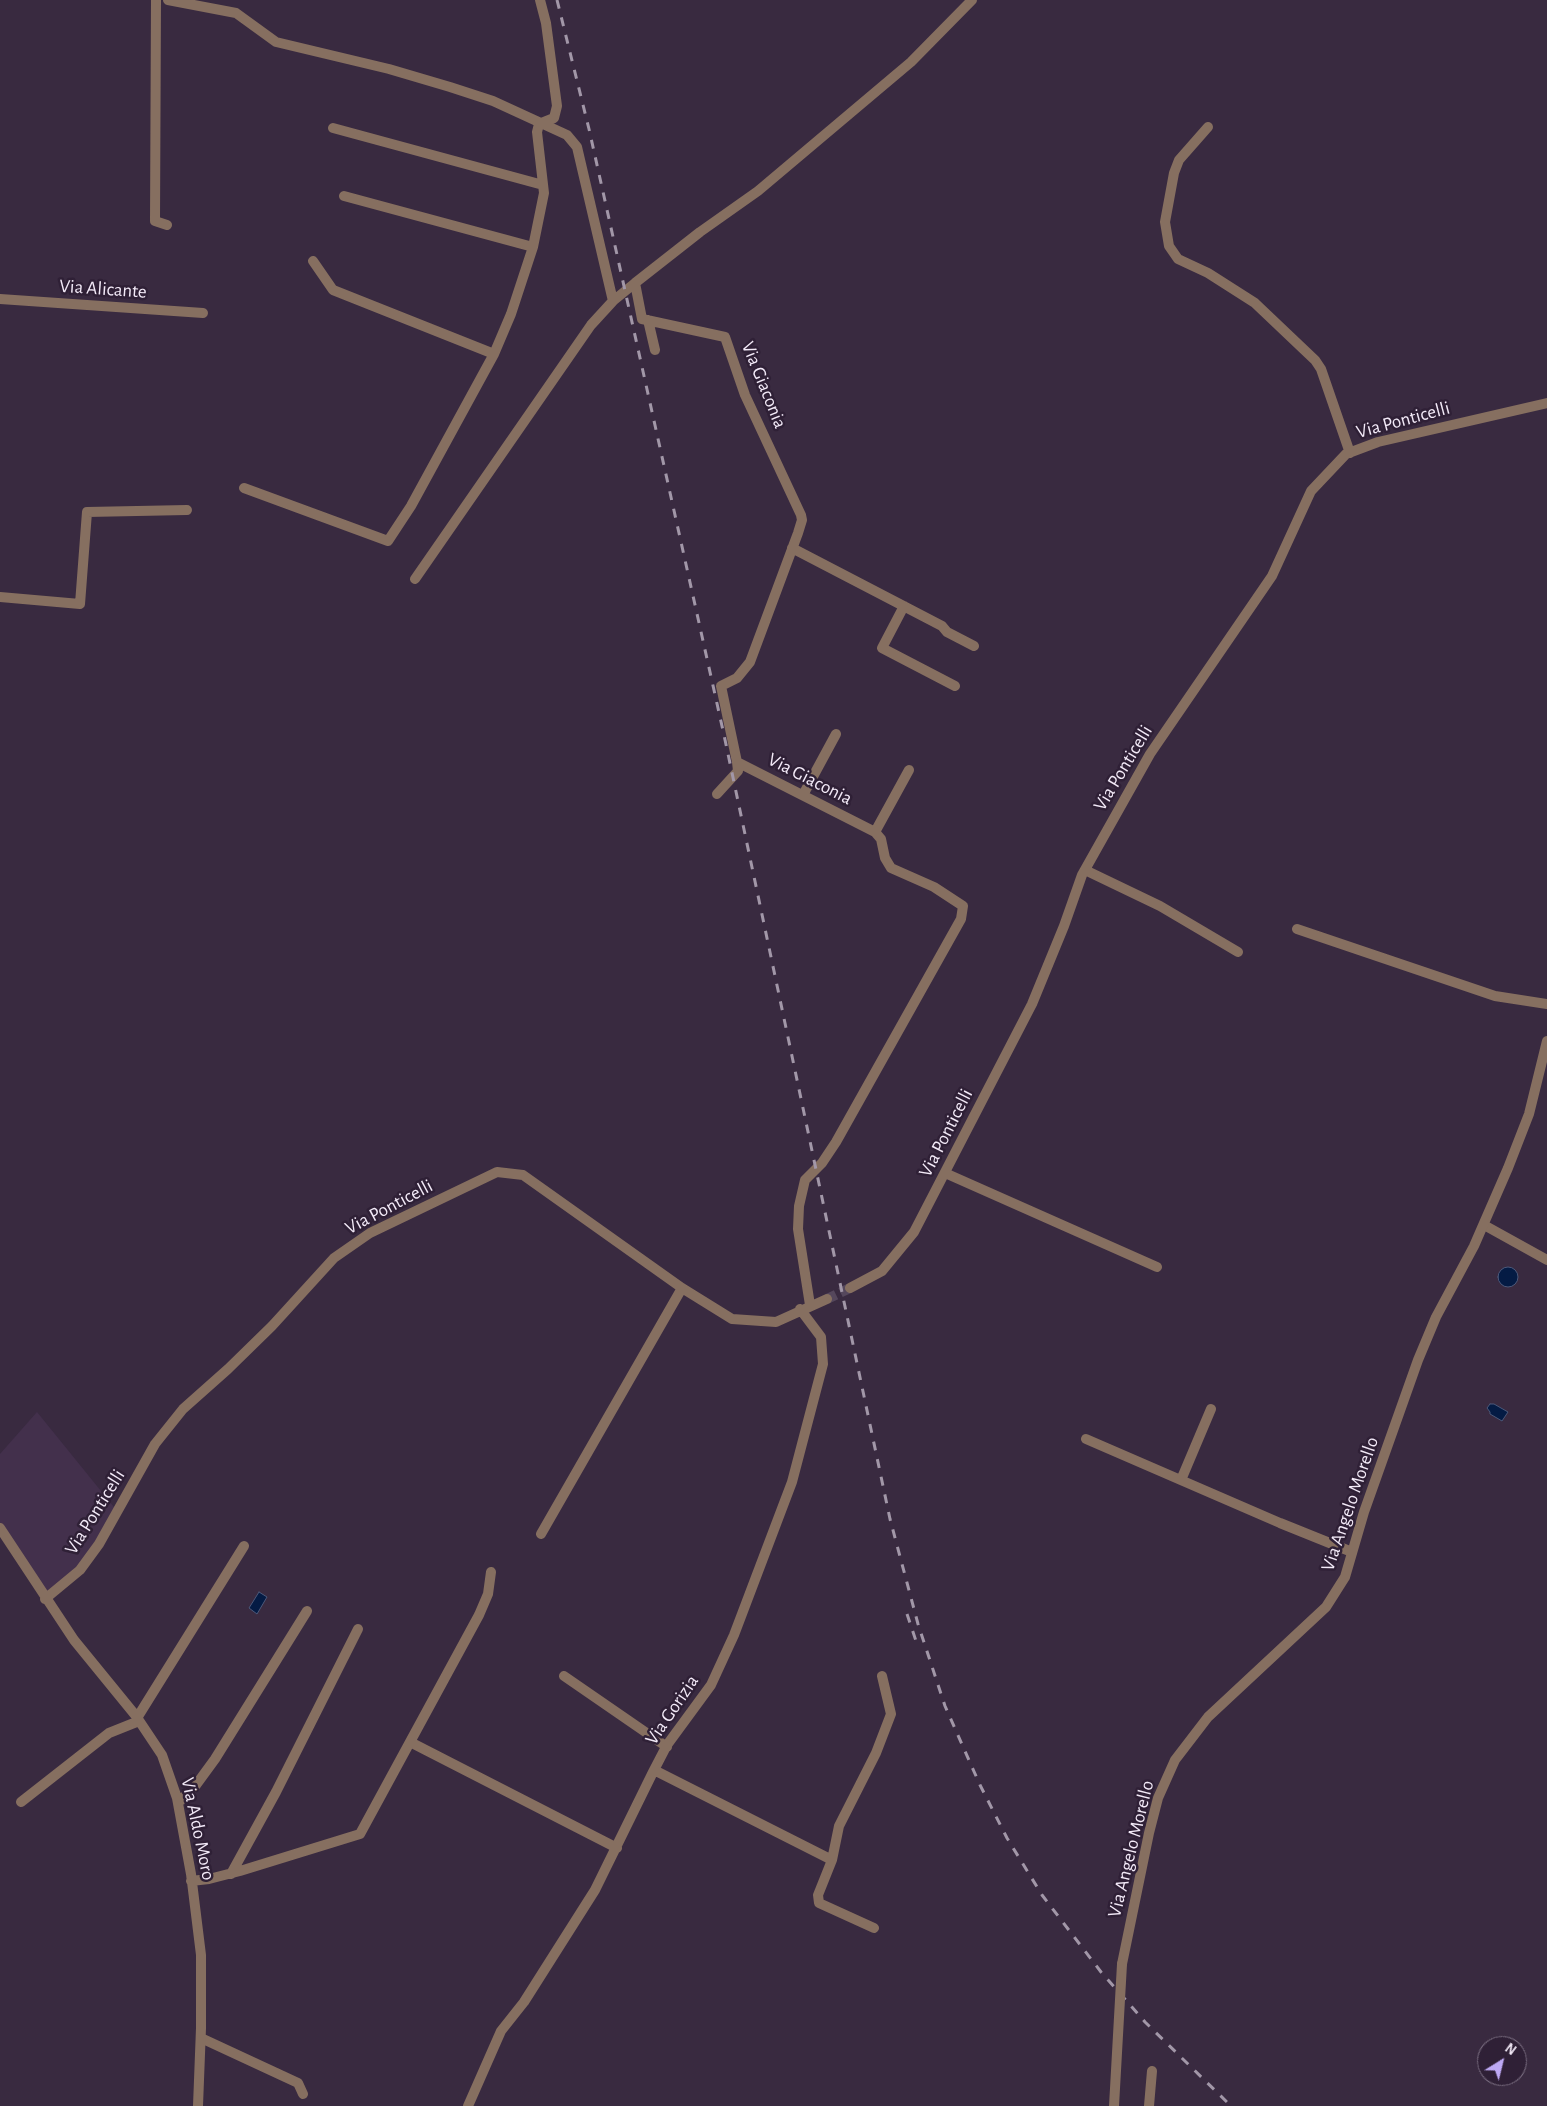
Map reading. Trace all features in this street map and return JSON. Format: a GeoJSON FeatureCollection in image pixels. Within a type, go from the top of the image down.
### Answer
{"type":"FeatureCollection","features":[{"type":"Feature","properties":{"kind":"street"},"geometry":{"type":"LineString","coordinates":[[156,0],[155,222],[167,225]]}},
{"type":"Feature","properties":{"kind":"street"},"geometry":{"type":"LineString","coordinates":[[168,0],[236,14],[276,42],[389,69],[494,101],[539,124],[555,128],[567,135],[577,147],[613,301]]}},
{"type":"Feature","properties":{"kind":"street"},"geometry":{"type":"LineString","coordinates":[[539,124],[554,118],[557,106],[546,23],[540,0]]}},
{"type":"Feature","properties":{"kind":"street"},"geometry":{"type":"LineString","coordinates":[[415,579],[591,325],[613,301],[634,283],[773,179],[912,62],[972,0]]}},
{"type":"Feature","properties":{"kind":"street"},"geometry":{"type":"LineString","coordinates":[[244,488],[388,541],[411,506],[494,354],[511,314],[533,247],[544,193],[537,144],[539,124]]}},
{"type":"Feature","properties":{"kind":"street"},"geometry":{"type":"LineString","coordinates":[[1208,127],[1179,160],[1174,173],[1165,222],[1168,246],[1178,259],[1208,273],[1255,303],[1315,360],[1321,369],[1350,453]]}},
{"type":"Feature","properties":{"kind":"street"},"geometry":{"type":"LineString","coordinates":[[333,128],[543,184]]}},
{"type":"Feature","properties":{"kind":"street"},"geometry":{"type":"LineString","coordinates":[[344,196],[533,247]]}},
{"type":"Feature","properties":{"kind":"street"},"geometry":{"type":"LineString","coordinates":[[313,261],[333,290],[494,354]]}},
{"type":"Feature","properties":{"kind":"street"},"geometry":{"type":"LineString","coordinates":[[634,283],[642,319],[648,320],[655,350]]}},
{"type":"Feature","properties":{"kind":"street","name":"Via Alicante"},"geometry":{"type":"LineString","coordinates":[[0,299],[203,313]]}},
{"type":"Feature","properties":{"kind":"street","name":"Via Giaconia"},"geometry":{"type":"LineString","coordinates":[[648,320],[725,337],[745,395],[801,515],[802,520],[750,662],[737,678],[721,686],[737,762],[875,832]]}},
{"type":"Feature","properties":{"kind":"street","name":"Via Ponticelli"},"geometry":{"type":"LineString","coordinates":[[850,1288],[882,1271],[914,1232],[1032,1004],[1085,870],[1150,754],[1272,576],[1310,491],[1350,453],[1378,442],[1547,402]]}},
{"type":"Feature","properties":{"kind":"street"},"geometry":{"type":"LineString","coordinates":[[0,598],[80,604],[86,512],[187,510]]}},
{"type":"Feature","properties":{"kind":"street"},"geometry":{"type":"LineString","coordinates":[[792,548],[942,626],[947,632],[974,646]]}},
{"type":"Feature","properties":{"kind":"street"},"geometry":{"type":"LineString","coordinates":[[904,606],[882,648],[955,686]]}},
{"type":"Feature","properties":{"kind":"street"},"geometry":{"type":"LineString","coordinates":[[803,795],[836,734]]}},
{"type":"Feature","properties":{"kind":"street"},"geometry":{"type":"LineString","coordinates":[[717,794],[738,771],[737,762]]}},
{"type":"Feature","properties":{"kind":"street"},"geometry":{"type":"LineString","coordinates":[[805,1307],[798,1229],[799,1206],[805,1180],[822,1163],[836,1142],[957,926],[963,910],[961,902],[955,898],[891,868],[885,858],[881,839],[875,832],[909,770]]}},
{"type":"Feature","properties":{"kind":"street"},"geometry":{"type":"LineString","coordinates":[[1085,870],[1160,906],[1238,952]]}},
{"type":"Feature","properties":{"kind":"street"},"geometry":{"type":"LineString","coordinates":[[1297,929],[1495,996],[1547,1004]]}},
{"type":"Feature","properties":{"kind":"street","name":"Via Angelo Morello"},"geometry":{"type":"LineString","coordinates":[[1114,2106],[1122,1964],[1154,1815],[1163,1784],[1174,1760],[1199,1726],[1330,1601],[1345,1577],[1364,1512],[1418,1360],[1436,1318],[1484,1225],[1526,1120],[1547,1042]]}},
{"type":"Feature","properties":{"kind":"street","name":"Via Ponticelli"},"geometry":{"type":"LineString","coordinates":[[45,1599],[80,1570],[94,1551],[156,1444],[183,1409],[272,1326],[334,1258],[370,1233],[497,1172],[523,1175],[682,1288],[732,1319],[776,1322],[827,1298]]}},
{"type":"Feature","properties":{"kind":"street"},"geometry":{"type":"LineString","coordinates":[[945,1172],[1157,1267]]}},
{"type":"Feature","properties":{"kind":"street"},"geometry":{"type":"LineString","coordinates":[[1484,1225],[1547,1260]]}},
{"type":"Feature","properties":{"kind":"street"},"geometry":{"type":"LineString","coordinates":[[541,1534],[682,1288]]}},
{"type":"Feature","properties":{"kind":"street","name":"Via Gorizia"},"geometry":{"type":"LineString","coordinates":[[468,2106],[500,2031],[524,2002],[595,1890],[654,1770],[667,1747],[711,1685],[721,1665],[792,1482],[823,1364],[821,1337],[805,1307]]}},
{"type":"Feature","properties":{"kind":"street"},"geometry":{"type":"LineString","coordinates":[[1181,1480],[1211,1409]]}},
{"type":"Feature","properties":{"kind":"street"},"geometry":{"type":"LineString","coordinates":[[1086,1439],[1352,1552]]}},
{"type":"Feature","properties":{"kind":"street","name":"Via Aldo Moro"},"geometry":{"type":"LineString","coordinates":[[0,1528],[45,1599],[74,1640],[138,1720],[162,1756],[178,1803],[192,1881],[200,1955],[201,2038],[198,2106]]}},
{"type":"Feature","properties":{"kind":"street"},"geometry":{"type":"LineString","coordinates":[[21,1802],[109,1733],[138,1720],[244,1546]]}},
{"type":"Feature","properties":{"kind":"street"},"geometry":{"type":"LineString","coordinates":[[192,1881],[231,1874],[360,1834],[479,1616],[488,1594],[491,1572]]}},
{"type":"Feature","properties":{"kind":"street"},"geometry":{"type":"LineString","coordinates":[[178,1803],[196,1785],[215,1759],[307,1610]]}},
{"type":"Feature","properties":{"kind":"street"},"geometry":{"type":"LineString","coordinates":[[231,1874],[276,1792],[358,1629]]}},
{"type":"Feature","properties":{"kind":"street"},"geometry":{"type":"LineString","coordinates":[[564,1676],[667,1747]]}},
{"type":"Feature","properties":{"kind":"street"},"geometry":{"type":"LineString","coordinates":[[874,1928],[819,1903],[818,1895],[832,1860],[839,1826],[876,1753],[892,1714],[882,1676]]}},
{"type":"Feature","properties":{"kind":"street"},"geometry":{"type":"LineString","coordinates":[[412,1743],[617,1848]]}},
{"type":"Feature","properties":{"kind":"street"},"geometry":{"type":"LineString","coordinates":[[654,1770],[832,1860]]}},
{"type":"Feature","properties":{"kind":"street"},"geometry":{"type":"LineString","coordinates":[[201,2038],[298,2083],[303,2094]]}},
{"type":"Feature","properties":{"kind":"street"},"geometry":{"type":"LineString","coordinates":[[1149,2106],[1152,2071]]}},
{"type":"Feature","properties":{"kind":"shaded area"},"geometry":{"type":"Polygon","coordinates":[[[37,1412],[118,1512],[99,1544],[45,1599],[0,1526],[0,1454],[37,1412]]]}},
{"type":"Feature","properties":{"kind":"water"},"geometry":{"type":"Polygon","coordinates":[[[1508,1267],[1515,1270],[1518,1277],[1515,1284],[1508,1287],[1501,1284],[1498,1277],[1501,1270],[1508,1267]]]}},
{"type":"Feature","properties":{"kind":"water"},"geometry":{"type":"Polygon","coordinates":[[[1490,1404],[1494,1404],[1508,1412],[1502,1421],[1490,1414],[1487,1408],[1490,1404]]]}},
{"type":"Feature","properties":{"kind":"water"},"geometry":{"type":"Polygon","coordinates":[[[259,1592],[267,1597],[257,1614],[249,1608],[259,1592]]]}},
{"type":"Feature","properties":{"kind":"tunnel"},"geometry":{"type":"LineString","coordinates":[[827,1299],[850,1288]]}},
{"type":"Feature","properties":{"kind":"railway"},"geometry":{"type":"LineString","coordinates":[[557,0],[589,129],[724,735],[890,1519],[918,1624],[945,1706],[980,1785],[1007,1838],[1042,1895],[1101,1972],[1145,2022],[1231,2106]]}},
{"type":"Feature","properties":{"kind":"railway"},"geometry":{"type":"LineString","coordinates":[[907,1614],[918,1647]]}}]}
